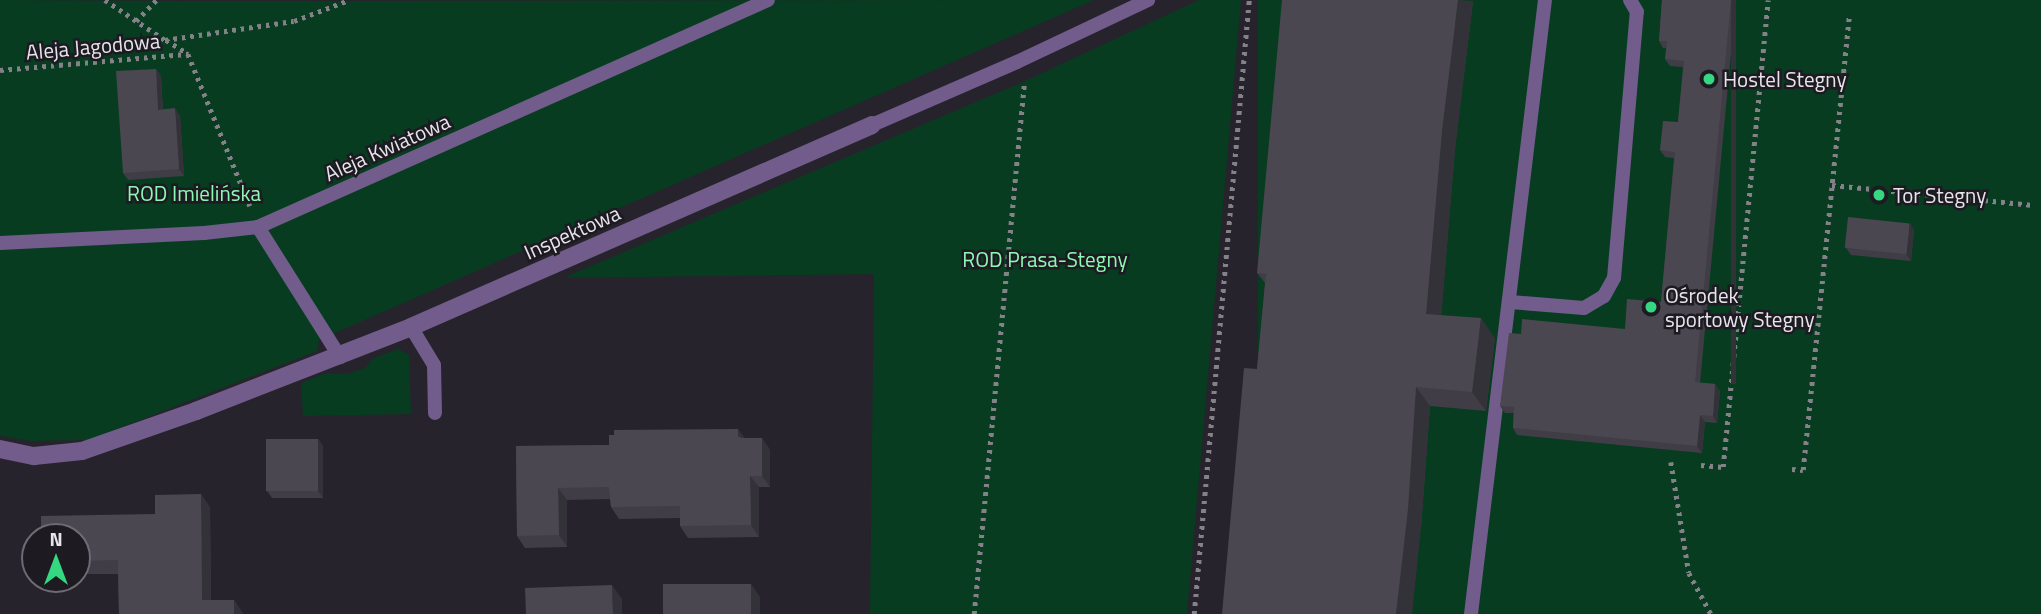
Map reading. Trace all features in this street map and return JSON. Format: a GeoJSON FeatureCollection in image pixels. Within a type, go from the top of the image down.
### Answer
{"type":"FeatureCollection","features":[{"type":"Feature","properties":{"kind":"street","name":"Inspektowa"},"geometry":{"type":"LineString","coordinates":[[0,449],[34,456],[82,452],[340,357],[872,125]]}},
{"type":"Feature","properties":{"kind":"lane","name":"Aleja Kwiatowa"},"geometry":{"type":"LineString","coordinates":[[0,243],[204,233],[258,227],[768,0]]}},
{"type":"Feature","properties":{"kind":"lane","name":"Inspektowa"},"geometry":{"type":"LineString","coordinates":[[872,125],[1017,62],[1148,0]]}},
{"type":"Feature","properties":{"kind":"lane"},"geometry":{"type":"LineString","coordinates":[[1471,614],[1545,0]]}},
{"type":"Feature","properties":{"kind":"lane"},"geometry":{"type":"LineString","coordinates":[[1510,302],[1584,308],[1604,296],[1614,278],[1637,12],[1630,0]]}},
{"type":"Feature","properties":{"kind":"lane"},"geometry":{"type":"LineString","coordinates":[[258,227],[340,357]]}},
{"type":"Feature","properties":{"kind":"lane"},"geometry":{"type":"LineString","coordinates":[[411,327],[434,365],[435,413]]}},
{"type":"Feature","properties":{"kind":"path"},"geometry":{"type":"LineString","coordinates":[[105,0],[188,54],[258,227]]}},
{"type":"Feature","properties":{"kind":"path"},"geometry":{"type":"LineString","coordinates":[[136,21],[156,0]]}},
{"type":"Feature","properties":{"kind":"path"},"geometry":{"type":"LineString","coordinates":[[165,40],[294,21],[349,0]]}},
{"type":"Feature","properties":{"kind":"path"},"geometry":{"type":"LineString","coordinates":[[1194,614],[1249,0]]}},
{"type":"Feature","properties":{"kind":"path"},"geometry":{"type":"LineString","coordinates":[[1701,466],[1723,467],[1768,0]]}},
{"type":"Feature","properties":{"kind":"path"},"geometry":{"type":"LineString","coordinates":[[1792,469],[1803,470],[1849,15]]}},
{"type":"Feature","properties":{"kind":"path","name":"Aleja Jagodowa"},"geometry":{"type":"LineString","coordinates":[[0,69],[188,54]]}},
{"type":"Feature","properties":{"kind":"path"},"geometry":{"type":"LineString","coordinates":[[974,614],[1025,81]]}},
{"type":"Feature","properties":{"kind":"path"},"geometry":{"type":"LineString","coordinates":[[1832,185],[2033,205]]}},
{"type":"Feature","properties":{"kind":"path"},"geometry":{"type":"LineString","coordinates":[[1671,462],[1689,573],[1711,614]]}},
{"type":"Feature","properties":{"kind":"green space","name":"ROD Imielińska"},"geometry":{"type":"Polygon","coordinates":[[[0,0],[1094,0],[319,340],[317,351],[89,440],[31,441],[0,436],[0,0]]]}},
{"type":"Feature","properties":{"kind":"green space","name":"ROD Prasa-Stegny"},"geometry":{"type":"Polygon","coordinates":[[[1199,0],[1241,0],[1187,614],[870,614],[874,274],[563,278],[1025,81],[1199,0]]]}},
{"type":"Feature","properties":{"kind":"green space","name":"Ośrodek sportowy Stegny"},"geometry":{"type":"Polygon","coordinates":[[[1258,0],[2041,0],[2041,614],[1258,614],[1258,0]]]}},
{"type":"Feature","properties":{"kind":"green space"},"geometry":{"type":"Polygon","coordinates":[[[398,349],[409,355],[411,414],[303,416],[301,383],[326,373],[347,374],[365,368],[374,358],[398,349]]]}},
{"type":"Feature","properties":{"kind":"building"},"geometry":{"type":"Polygon","coordinates":[[[1282,0],[1458,0],[1442,130],[1426,314],[1481,318],[1472,392],[1416,387],[1408,509],[1396,614],[1222,614],[1244,368],[1257,369],[1266,274],[1257,273],[1282,0]]]}},
{"type":"Feature","properties":{"kind":"building"},"geometry":{"type":"Polygon","coordinates":[[[1662,0],[1731,0],[1695,382],[1715,384],[1713,416],[1700,415],[1697,446],[1513,428],[1514,407],[1500,406],[1509,333],[1521,334],[1522,319],[1625,329],[1627,299],[1661,302],[1675,152],[1660,150],[1663,121],[1678,122],[1684,61],[1665,59],[1667,41],[1659,41],[1662,0]]]}},
{"type":"Feature","properties":{"kind":"building"},"geometry":{"type":"Polygon","coordinates":[[[156,69],[158,110],[175,108],[179,169],[123,173],[116,71],[156,69]]]}},
{"type":"Feature","properties":{"kind":"building"},"geometry":{"type":"Polygon","coordinates":[[[1848,217],[1910,223],[1906,254],[1845,248],[1848,217]]]}},
{"type":"Feature","properties":{"kind":"building"},"geometry":{"type":"Polygon","coordinates":[[[738,429],[738,436],[742,438],[762,438],[762,476],[750,476],[751,525],[680,526],[680,506],[611,507],[609,487],[558,488],[559,535],[517,536],[516,446],[609,445],[609,435],[614,435],[614,430],[738,429]]]}},
{"type":"Feature","properties":{"kind":"building"},"geometry":{"type":"Polygon","coordinates":[[[266,439],[318,439],[318,491],[266,491],[266,439]]]}},
{"type":"Feature","properties":{"kind":"building"},"geometry":{"type":"Polygon","coordinates":[[[201,494],[202,600],[234,600],[234,614],[119,614],[118,560],[91,561],[91,523],[41,523],[41,516],[155,514],[155,495],[201,494]]]}},
{"type":"Feature","properties":{"kind":"building"},"geometry":{"type":"Polygon","coordinates":[[[663,584],[751,584],[751,614],[663,614],[663,584]]]}},
{"type":"Feature","properties":{"kind":"building"},"geometry":{"type":"Polygon","coordinates":[[[612,585],[613,614],[526,614],[525,588],[612,585]]]}},
{"type":"Feature","properties":{"kind":"place","name":"Hostel Stegny"},"geometry":{"type":"Point","coordinates":[1709,79]}},
{"type":"Feature","properties":{"kind":"place","name":"Tor Stegny"},"geometry":{"type":"Point","coordinates":[1879,195]}},
{"type":"Feature","properties":{"kind":"place","name":"Ośrodek sportowy Stegny"},"geometry":{"type":"Point","coordinates":[1651,307]}}]}
